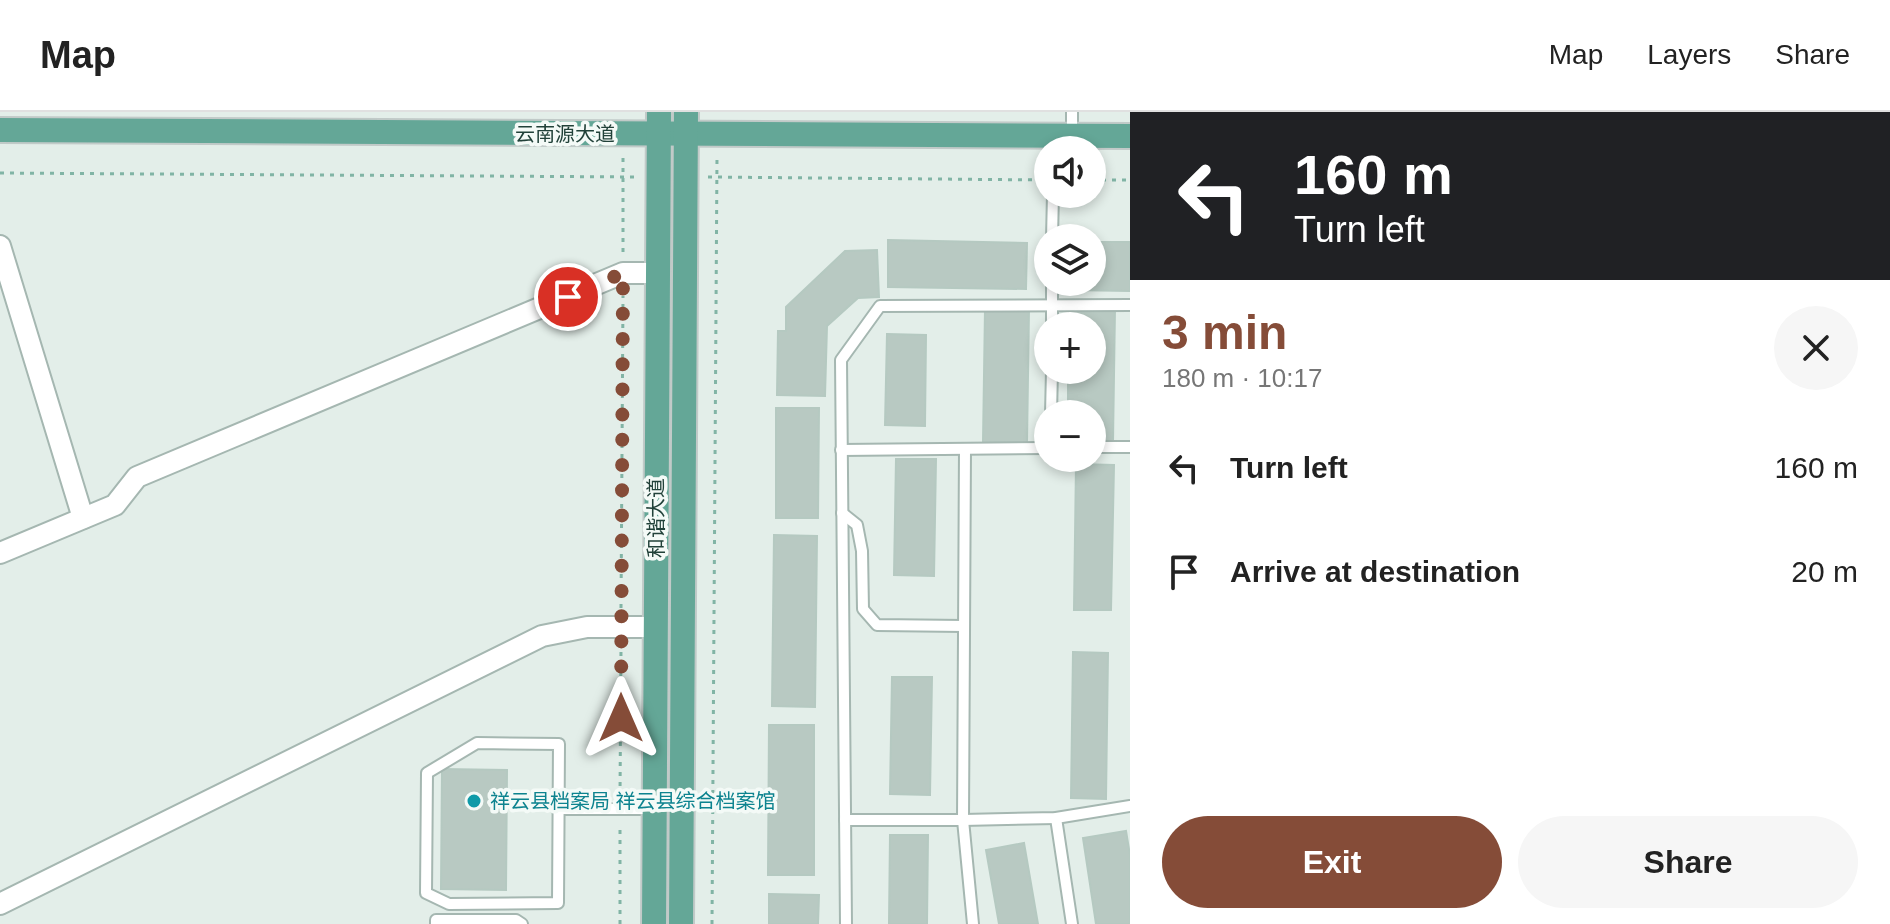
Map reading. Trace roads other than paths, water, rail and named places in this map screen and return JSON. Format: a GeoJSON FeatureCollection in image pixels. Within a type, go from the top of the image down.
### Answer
{"type":"FeatureCollection","features":[{"type":"Feature","properties":{"kind":"main road","name":"云南源大道"},"geometry":{"type":"LineString","coordinates":[[0,130],[624,134],[659,122],[686,122],[717,133],[1063,133],[1130,136]]}},
{"type":"Feature","properties":{"kind":"main road","name":"和谐大道"},"geometry":{"type":"LineString","coordinates":[[654,924],[659,122]]}},
{"type":"Feature","properties":{"kind":"main road","name":"和谐大道"},"geometry":{"type":"LineString","coordinates":[[681,924],[686,122]]}},
{"type":"Feature","properties":{"kind":"street"},"geometry":{"type":"LineString","coordinates":[[0,246],[83,518]]}},
{"type":"Feature","properties":{"kind":"street"},"geometry":{"type":"LineString","coordinates":[[0,553],[115,505],[137,477],[623,273],[658,273]]}},
{"type":"Feature","properties":{"kind":"street"},"geometry":{"type":"LineString","coordinates":[[0,904],[542,636],[587,627],[656,627]]}},
{"type":"Feature","properties":{"kind":"lane"},"geometry":{"type":"LineString","coordinates":[[1052,296],[1052,312]]}},
{"type":"Feature","properties":{"kind":"lane"},"geometry":{"type":"LineString","coordinates":[[846,924],[841,360],[880,306],[1130,305]]}},
{"type":"Feature","properties":{"kind":"lane"},"geometry":{"type":"LineString","coordinates":[[1106,447],[1130,447]]}},
{"type":"Feature","properties":{"kind":"lane"},"geometry":{"type":"LineString","coordinates":[[841,450],[1034,448]]}},
{"type":"Feature","properties":{"kind":"lane"},"geometry":{"type":"LineString","coordinates":[[965,449],[963,820],[973,924]]}},
{"type":"Feature","properties":{"kind":"lane"},"geometry":{"type":"LineString","coordinates":[[842,513],[857,525],[862,551],[863,609],[877,625],[964,626]]}},
{"type":"Feature","properties":{"kind":"lane"},"geometry":{"type":"LineString","coordinates":[[477,743],[559,744],[559,809],[558,903],[449,904],[426,893],[427,773],[477,743]]}},
{"type":"Feature","properties":{"kind":"lane"},"geometry":{"type":"LineString","coordinates":[[845,820],[1056,818],[1130,806]]}},
{"type":"Feature","properties":{"kind":"lane"},"geometry":{"type":"LineString","coordinates":[[559,809],[654,809]]}},
{"type":"Feature","properties":{"kind":"lane"},"geometry":{"type":"LineString","coordinates":[[1056,818],[1072,924]]}},
{"type":"Feature","properties":{"kind":"lane"},"geometry":{"type":"LineString","coordinates":[[436,924],[436,920],[516,920],[522,924]]}},
{"type":"Feature","properties":{"kind":"place","name":"祥云县档案局 祥云县综合档案馆"},"geometry":{"type":"Point","coordinates":[474,801]}}]}
